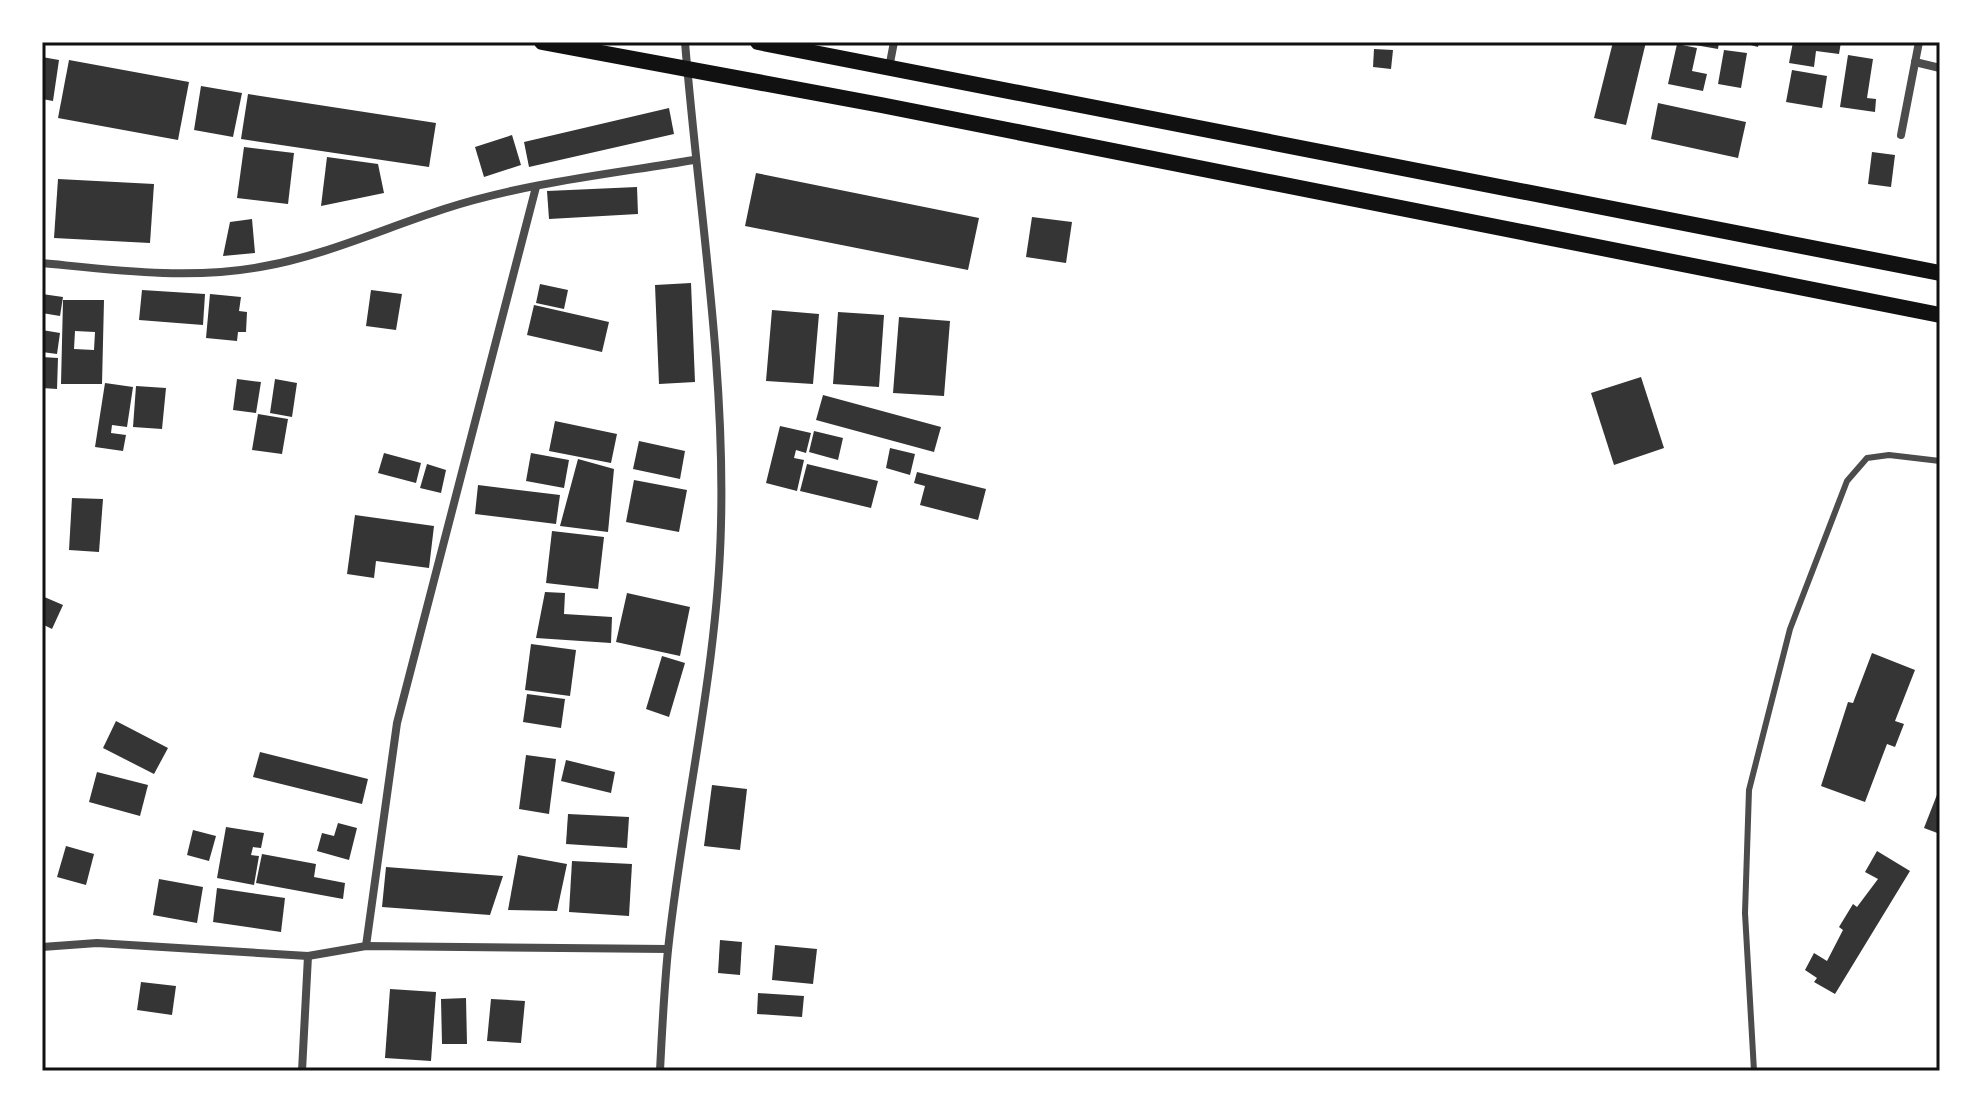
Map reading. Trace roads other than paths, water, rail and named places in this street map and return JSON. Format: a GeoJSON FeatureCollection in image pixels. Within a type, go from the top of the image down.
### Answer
{"type":"FeatureCollection","features":[{"type":"Feature","properties":{"kind":"main road"},"geometry":{"type":"LineString","coordinates":[[542,42],[881,105],[1940,315]]}},
{"type":"Feature","properties":{"kind":"main road"},"geometry":{"type":"LineString","coordinates":[[758,42],[1940,273]]}},
{"type":"Feature","properties":{"kind":"street"},"geometry":{"type":"LineString","coordinates":[[660,1071],[668,949],[697,769],[717,603],[722,524],[719,402],[685,42]]}},
{"type":"Feature","properties":{"kind":"street"},"geometry":{"type":"LineString","coordinates":[[889,69],[894,42]]}},
{"type":"Feature","properties":{"kind":"street"},"geometry":{"type":"LineString","coordinates":[[1901,135],[1919,42]]}},
{"type":"Feature","properties":{"kind":"street"},"geometry":{"type":"LineString","coordinates":[[1915,62],[1940,68]]}},
{"type":"Feature","properties":{"kind":"street"},"geometry":{"type":"LineString","coordinates":[[42,263],[177,274],[257,268],[321,254],[446,208],[536,187],[694,160]]}},
{"type":"Feature","properties":{"kind":"street"},"geometry":{"type":"LineString","coordinates":[[366,946],[397,723],[536,187]]}},
{"type":"Feature","properties":{"kind":"street"},"geometry":{"type":"LineString","coordinates":[[42,947],[97,943],[308,956],[366,946],[668,949]]}},
{"type":"Feature","properties":{"kind":"street"},"geometry":{"type":"LineString","coordinates":[[302,1071],[308,956]]}},
{"type":"Feature","properties":{"kind":"lane"},"geometry":{"type":"LineString","coordinates":[[1754,1071],[1745,913],[1749,790],[1790,629],[1847,481],[1867,458],[1889,455],[1940,461]]}}]}
